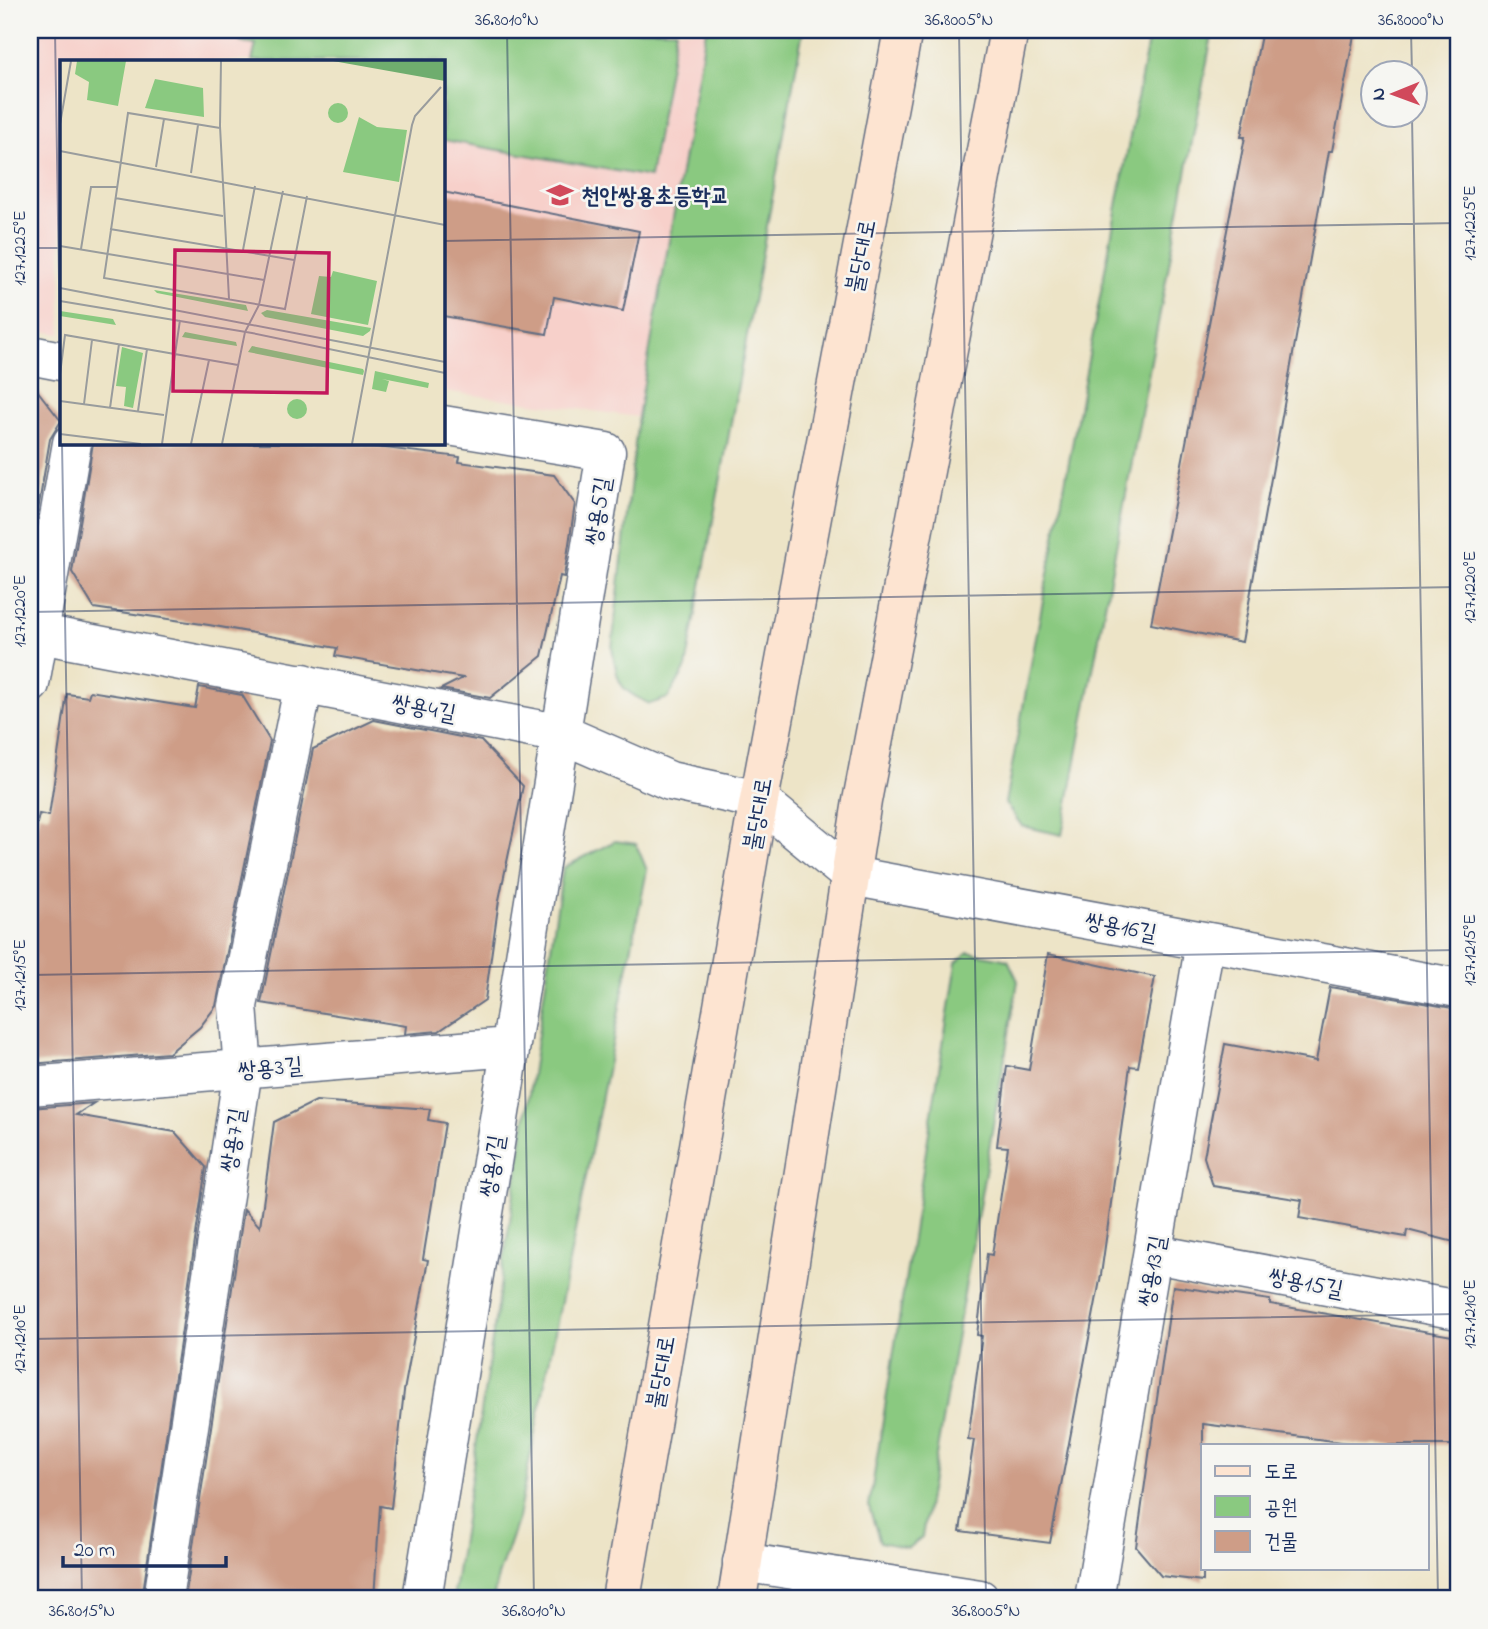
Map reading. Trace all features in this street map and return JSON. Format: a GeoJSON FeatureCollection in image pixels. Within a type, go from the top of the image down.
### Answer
{"type":"FeatureCollection","features":[{"type":"Feature","properties":{"kind":"main road","name":"불당대로"},"geometry":{"type":"LineString","coordinates":[[621,1599],[759,800],[903,30]]}},
{"type":"Feature","properties":{"kind":"main road"},"geometry":{"type":"LineString","coordinates":[[737,1599],[862,802],[1009,30]]}},
{"type":"Feature","properties":{"kind":"street"},"geometry":{"type":"LineString","coordinates":[[30,355],[60,361]]}},
{"type":"Feature","properties":{"kind":"street","name":"쌍용5길"},"geometry":{"type":"LineString","coordinates":[[444,425],[606,452],[562,734]]}},
{"type":"Feature","properties":{"kind":"street"},"geometry":{"type":"LineString","coordinates":[[30,684],[35,633],[72,444]]}},
{"type":"Feature","properties":{"kind":"street","name":"쌍용4길"},"geometry":{"type":"LineString","coordinates":[[35,633],[562,734],[670,781],[759,800],[798,833]]}},
{"type":"Feature","properties":{"kind":"street","name":"쌍용7길"},"geometry":{"type":"LineString","coordinates":[[163,1599],[243,1069],[238,1006],[304,683]]}},
{"type":"Feature","properties":{"kind":"street","name":"쌍용1길"},"geometry":{"type":"LineString","coordinates":[[422,1599],[562,734]]}},
{"type":"Feature","properties":{"kind":"street","name":"쌍용16길"},"geometry":{"type":"LineString","coordinates":[[798,833],[850,876],[1458,988]]}},
{"type":"Feature","properties":{"kind":"street","name":"쌍용13길"},"geometry":{"type":"LineString","coordinates":[[1094,1599],[1205,942]]}},
{"type":"Feature","properties":{"kind":"street","name":"쌍용3길"},"geometry":{"type":"LineString","coordinates":[[30,1086],[510,1048]]}},
{"type":"Feature","properties":{"kind":"street","name":"쌍용15길"},"geometry":{"type":"LineString","coordinates":[[1154,1254],[1458,1310]]}},
{"type":"Feature","properties":{"kind":"street"},"geometry":{"type":"LineString","coordinates":[[742,1562],[980,1599]]}},
{"type":"Feature","properties":{"kind":"shaded area","name":"천안쌍용초등학교"},"geometry":{"type":"Polygon","coordinates":[[[30,30],[706,30],[638,417],[444,391],[444,60],[60,60],[60,334],[30,330],[30,30]]]}},
{"type":"Feature","properties":{"kind":"green space"},"geometry":{"type":"Polygon","coordinates":[[[243,30],[676,30],[650,177],[444,140],[444,60],[252,60],[256,44],[240,42],[243,30]]]}},
{"type":"Feature","properties":{"kind":"green space"},"geometry":{"type":"Polygon","coordinates":[[[706,30],[803,30],[686,668],[668,698],[650,704],[631,694],[621,684],[612,648],[638,417],[706,30]]]}},
{"type":"Feature","properties":{"kind":"green space"},"geometry":{"type":"Polygon","coordinates":[[[1150,30],[1213,30],[1062,835],[1022,826],[1005,803],[1150,30]]]}},
{"type":"Feature","properties":{"kind":"green space"},"geometry":{"type":"Polygon","coordinates":[[[615,841],[636,844],[647,870],[518,1518],[493,1599],[453,1599],[563,868],[615,841]]]}},
{"type":"Feature","properties":{"kind":"green space"},"geometry":{"type":"Polygon","coordinates":[[[968,952],[1008,960],[1018,981],[922,1537],[908,1548],[880,1542],[869,1507],[956,963],[968,952]]]}},
{"type":"Feature","properties":{"kind":"building"},"geometry":{"type":"Polygon","coordinates":[[[1262,30],[1355,30],[1332,151],[1329,151],[1242,642],[1151,624],[1245,137],[1241,137],[1262,30]]]}},
{"type":"Feature","properties":{"kind":"building"},"geometry":{"type":"Polygon","coordinates":[[[444,192],[639,231],[623,311],[554,297],[547,334],[444,316],[444,192]]]}},
{"type":"Feature","properties":{"kind":"building"},"geometry":{"type":"Polygon","coordinates":[[[30,381],[60,423],[50,439],[37,516],[30,504],[30,381]]]}},
{"type":"Feature","properties":{"kind":"building"},"geometry":{"type":"Polygon","coordinates":[[[93,444],[352,444],[460,457],[459,462],[554,475],[575,504],[564,577],[560,576],[542,656],[490,698],[441,689],[463,678],[335,656],[337,648],[94,608],[72,572],[93,444]]]}},
{"type":"Feature","properties":{"kind":"building"},"geometry":{"type":"Polygon","coordinates":[[[199,687],[242,695],[270,741],[216,1006],[200,1027],[169,1053],[30,1064],[30,858],[39,814],[49,816],[67,694],[88,697],[90,691],[195,708],[199,687]]]}},
{"type":"Feature","properties":{"kind":"building"},"geometry":{"type":"Polygon","coordinates":[[[374,720],[481,741],[523,786],[499,900],[485,1000],[439,1031],[405,1034],[406,1026],[261,1003],[313,749],[374,720]]]}},
{"type":"Feature","properties":{"kind":"building"},"geometry":{"type":"Polygon","coordinates":[[[1048,954],[1155,977],[1138,1067],[1130,1066],[1101,1275],[1050,1543],[960,1531],[974,1440],[968,1439],[982,1336],[977,1335],[987,1254],[992,1255],[1008,1147],[997,1146],[1007,1066],[1029,1070],[1048,954]]]}},
{"type":"Feature","properties":{"kind":"building"},"geometry":{"type":"Polygon","coordinates":[[[1330,987],[1458,1009],[1458,1243],[1407,1230],[1406,1237],[1299,1218],[1302,1200],[1213,1186],[1204,1157],[1225,1044],[1316,1061],[1330,987]]]}},
{"type":"Feature","properties":{"kind":"building"},"geometry":{"type":"Polygon","coordinates":[[[316,1101],[430,1109],[428,1120],[445,1123],[423,1259],[428,1260],[404,1391],[391,1508],[380,1506],[374,1599],[185,1599],[244,1209],[260,1227],[274,1122],[316,1101]]]}},
{"type":"Feature","properties":{"kind":"building"},"geometry":{"type":"Polygon","coordinates":[[[94,1103],[76,1115],[175,1132],[206,1167],[142,1599],[30,1599],[30,1108],[94,1103]]]}},
{"type":"Feature","properties":{"kind":"building"},"geometry":{"type":"Polygon","coordinates":[[[1173,1286],[1270,1300],[1270,1304],[1458,1337],[1458,1445],[1356,1444],[1203,1424],[1203,1581],[1161,1576],[1136,1547],[1173,1286]]]}},
{"type":"Feature","properties":{"kind":"place","name":"천안쌍용초등학교"},"geometry":{"type":"Point","coordinates":[560,195]}}]}
